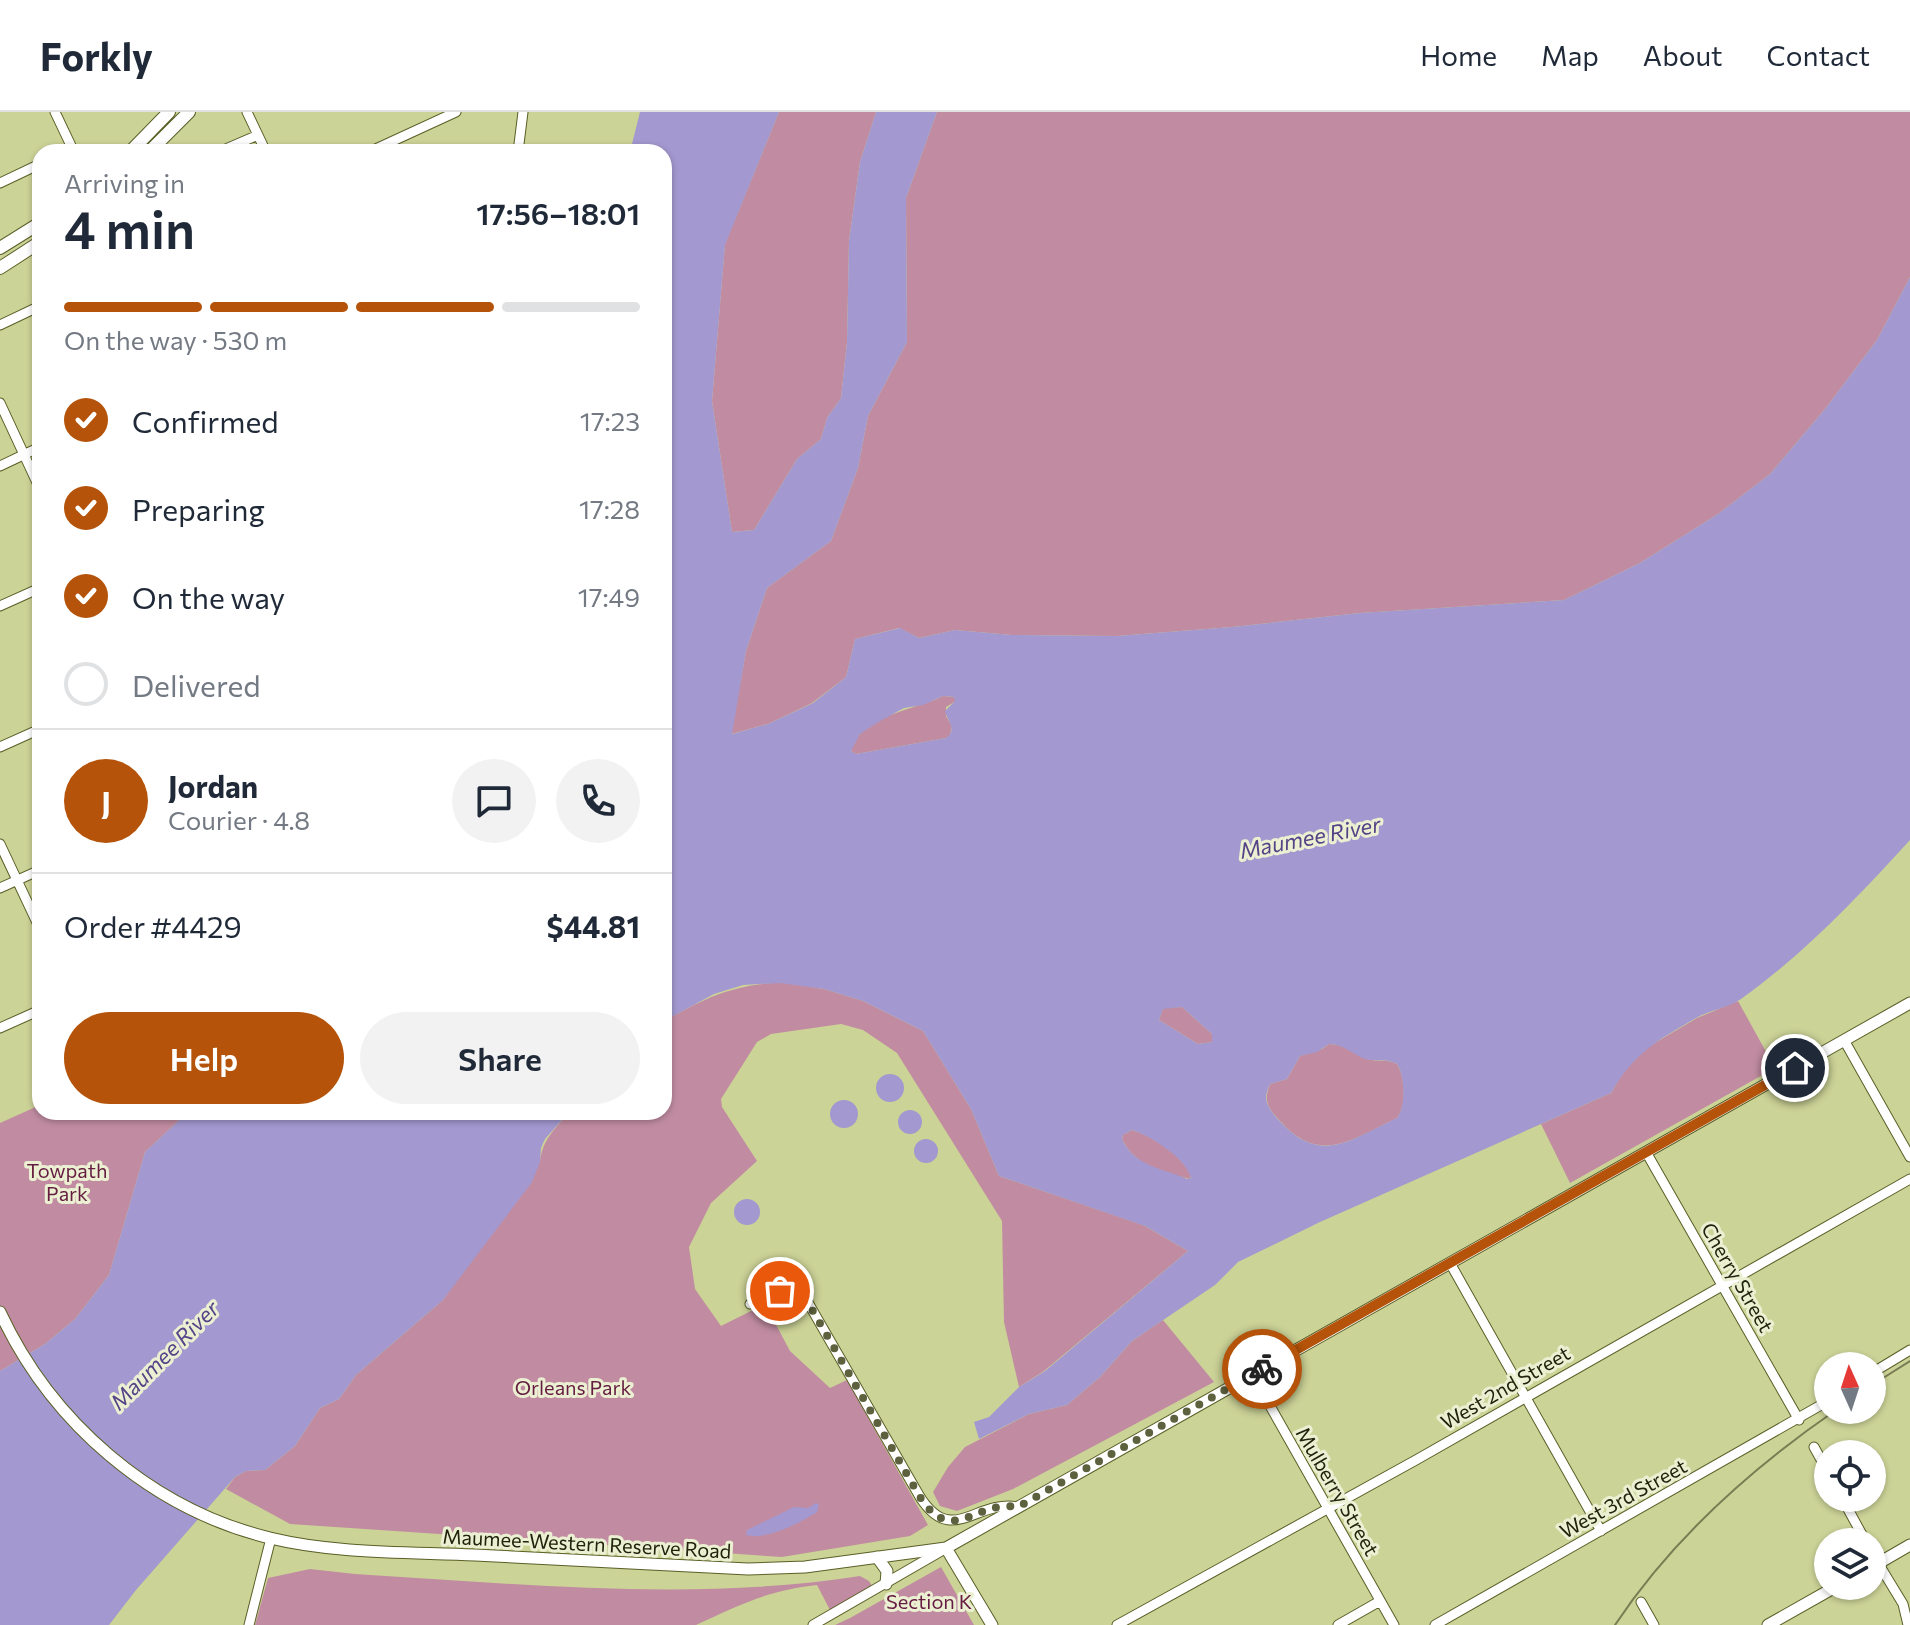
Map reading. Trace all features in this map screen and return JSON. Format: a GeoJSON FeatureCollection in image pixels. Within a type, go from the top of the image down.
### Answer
{"type":"FeatureCollection","features":[{"type":"Feature","properties":{"kind":"highway"},"geometry":{"type":"LineString","coordinates":[[138,144],[169,112]]}},
{"type":"Feature","properties":{"kind":"highway"},"geometry":{"type":"LineString","coordinates":[[157,144],[189,112]]}},
{"type":"Feature","properties":{"kind":"highway"},"geometry":{"type":"LineString","coordinates":[[0,248],[32,228]]}},
{"type":"Feature","properties":{"kind":"highway"},"geometry":{"type":"LineString","coordinates":[[0,268],[32,247]]}},
{"type":"Feature","properties":{"kind":"main road"},"geometry":{"type":"LineString","coordinates":[[992,1625],[946,1548],[1910,1003]]}},
{"type":"Feature","properties":{"kind":"main road","name":"Maumee-Western Reserve Road"},"geometry":{"type":"LineString","coordinates":[[2,1316],[30,1368],[49,1394],[79,1427],[150,1486],[175,1501],[228,1524],[271,1538],[390,1551],[748,1569],[805,1567],[946,1548]]}},
{"type":"Feature","properties":{"kind":"main road"},"geometry":{"type":"LineString","coordinates":[[1886,1556],[1910,1545]]}},
{"type":"Feature","properties":{"kind":"main road"},"geometry":{"type":"LineString","coordinates":[[877,1557],[887,1571],[886,1584]]}},
{"type":"Feature","properties":{"kind":"main road"},"geometry":{"type":"LineString","coordinates":[[1768,1625],[1814,1599]]}},
{"type":"Feature","properties":{"kind":"street"},"geometry":{"type":"LineString","coordinates":[[55,112],[68,144]]}},
{"type":"Feature","properties":{"kind":"street"},"geometry":{"type":"LineString","coordinates":[[247,112],[262,144]]}},
{"type":"Feature","properties":{"kind":"street"},"geometry":{"type":"LineString","coordinates":[[386,144],[456,112]]}},
{"type":"Feature","properties":{"kind":"street"},"geometry":{"type":"LineString","coordinates":[[519,144],[523,112]]}},
{"type":"Feature","properties":{"kind":"street"},"geometry":{"type":"LineString","coordinates":[[237,144],[258,135]]}},
{"type":"Feature","properties":{"kind":"street"},"geometry":{"type":"LineString","coordinates":[[0,183],[32,168]]}},
{"type":"Feature","properties":{"kind":"street"},"geometry":{"type":"LineString","coordinates":[[0,325],[32,310]]}},
{"type":"Feature","properties":{"kind":"street"},"geometry":{"type":"LineString","coordinates":[[0,403],[32,472]]}},
{"type":"Feature","properties":{"kind":"street"},"geometry":{"type":"LineString","coordinates":[[0,466],[32,451]]}},
{"type":"Feature","properties":{"kind":"street"},"geometry":{"type":"LineString","coordinates":[[0,606],[32,592]]}},
{"type":"Feature","properties":{"kind":"street"},"geometry":{"type":"LineString","coordinates":[[0,747],[32,733]]}},
{"type":"Feature","properties":{"kind":"street"},"geometry":{"type":"LineString","coordinates":[[0,844],[32,912]]}},
{"type":"Feature","properties":{"kind":"street"},"geometry":{"type":"LineString","coordinates":[[0,888],[32,873]]}},
{"type":"Feature","properties":{"kind":"street"},"geometry":{"type":"LineString","coordinates":[[0,1028],[32,1014]]}},
{"type":"Feature","properties":{"kind":"street"},"geometry":{"type":"LineString","coordinates":[[1844,1040],[1910,1157]]}},
{"type":"Feature","properties":{"kind":"street","name":"Cherry Street"},"geometry":{"type":"LineString","coordinates":[[1646,1152],[1799,1420]]}},
{"type":"Feature","properties":{"kind":"street","name":"West 2nd Street"},"geometry":{"type":"LineString","coordinates":[[1117,1625],[1910,1179]]}},
{"type":"Feature","properties":{"kind":"street"},"geometry":{"type":"LineString","coordinates":[[1450,1263],[1601,1531]]}},
{"type":"Feature","properties":{"kind":"street"},"geometry":{"type":"LineString","coordinates":[[750,1304],[793,1289],[806,1299],[933,1515],[953,1521],[1001,1504],[1018,1507]]}},
{"type":"Feature","properties":{"kind":"street"},"geometry":{"type":"LineString","coordinates":[[1886,1365],[1910,1350]]}},
{"type":"Feature","properties":{"kind":"street","name":"Mulberry Street"},"geometry":{"type":"LineString","coordinates":[[1252,1374],[1394,1625]]}},
{"type":"Feature","properties":{"kind":"street","name":"West 3rd Street"},"geometry":{"type":"LineString","coordinates":[[1435,1625],[1814,1410]]}},
{"type":"Feature","properties":{"kind":"street"},"geometry":{"type":"LineString","coordinates":[[249,1625],[271,1538]]}},
{"type":"Feature","properties":{"kind":"street"},"geometry":{"type":"LineString","coordinates":[[813,1625],[946,1548]]}},
{"type":"Feature","properties":{"kind":"street"},"geometry":{"type":"LineString","coordinates":[[1886,1579],[1903,1604],[1908,1625]]}},
{"type":"Feature","properties":{"kind":"street"},"geometry":{"type":"LineString","coordinates":[[1338,1625],[1380,1601]]}},
{"type":"Feature","properties":{"kind":"street"},"geometry":{"type":"LineString","coordinates":[[1641,1602],[1654,1625]]}},
{"type":"Feature","properties":{"kind":"green space"},"geometry":{"type":"Polygon","coordinates":[[[779,112],[876,112],[860,162],[849,241],[847,342],[841,398],[827,418],[821,439],[797,459],[754,530],[732,532],[712,401],[725,244],[779,112]]]}},
{"type":"Feature","properties":{"kind":"green space"},"geometry":{"type":"Polygon","coordinates":[[[937,112],[1910,112],[1910,277],[1877,340],[1825,409],[1770,474],[1718,514],[1640,563],[1564,600],[1360,613],[1117,636],[1012,635],[955,630],[919,638],[899,628],[855,639],[846,677],[812,703],[768,724],[731,734],[746,651],[767,588],[831,541],[858,468],[868,416],[907,342],[906,198],[937,112]]]}},
{"type":"Feature","properties":{"kind":"green space"},"geometry":{"type":"Polygon","coordinates":[[[943,696],[954,697],[956,701],[946,707],[946,716],[952,726],[946,738],[856,754],[851,751],[857,739],[877,721],[943,696]]]}},
{"type":"Feature","properties":{"kind":"green space","name":"Orleans Park"},"geometry":{"type":"Polygon","coordinates":[[[780,982],[824,989],[863,1001],[923,1031],[971,1109],[999,1176],[1143,1225],[1188,1251],[1044,1371],[1019,1387],[1004,1322],[1002,1221],[897,1053],[863,1030],[841,1024],[771,1034],[757,1042],[721,1099],[722,1107],[757,1161],[711,1203],[689,1247],[695,1289],[721,1326],[765,1304],[790,1351],[830,1388],[847,1380],[928,1525],[910,1536],[782,1557],[290,1524],[226,1489],[235,1477],[246,1471],[265,1470],[295,1446],[320,1408],[339,1399],[356,1375],[443,1300],[540,1162],[546,1141],[562,1120],[672,1120],[672,1017],[719,994],[780,982]]]}},
{"type":"Feature","properties":{"kind":"green space"},"geometry":{"type":"Polygon","coordinates":[[[1738,1001],[1775,1068],[1570,1183],[1541,1124],[1611,1093],[1625,1069],[1643,1050],[1697,1018],[1738,1001]]]}},
{"type":"Feature","properties":{"kind":"green space"},"geometry":{"type":"Polygon","coordinates":[[[1182,1007],[1212,1034],[1212,1042],[1198,1044],[1159,1020],[1163,1008],[1182,1007]]]}},
{"type":"Feature","properties":{"kind":"green space"},"geometry":{"type":"Polygon","coordinates":[[[1329,1044],[1344,1047],[1369,1059],[1397,1064],[1402,1076],[1404,1099],[1397,1118],[1351,1140],[1323,1145],[1295,1135],[1272,1112],[1267,1095],[1270,1084],[1287,1079],[1300,1056],[1329,1044]]]}},
{"type":"Feature","properties":{"kind":"green space","name":"Towpath Park"},"geometry":{"type":"Polygon","coordinates":[[[32,1109],[32,1120],[179,1120],[145,1152],[109,1275],[75,1319],[45,1344],[0,1371],[0,1123],[32,1109]]]}},
{"type":"Feature","properties":{"kind":"green space"},"geometry":{"type":"Polygon","coordinates":[[[1132,1130],[1158,1142],[1174,1154],[1191,1175],[1190,1179],[1160,1171],[1134,1156],[1122,1139],[1132,1130]]]}},
{"type":"Feature","properties":{"kind":"green space"},"geometry":{"type":"Polygon","coordinates":[[[1163,1320],[1214,1382],[1013,1489],[957,1511],[940,1506],[933,1492],[965,1447],[1029,1414],[1067,1405],[1100,1377],[1132,1341],[1163,1320]]]}},
{"type":"Feature","properties":{"kind":"green space","name":"Section K"},"geometry":{"type":"Polygon","coordinates":[[[941,1567],[974,1625],[835,1625],[850,1618],[941,1567]]]}},
{"type":"Feature","properties":{"kind":"green space"},"geometry":{"type":"Polygon","coordinates":[[[310,1569],[608,1588],[735,1588],[860,1576],[872,1586],[830,1610],[817,1585],[769,1595],[696,1625],[255,1625],[268,1578],[310,1569]]]}},
{"type":"Feature","properties":{"kind":"water","name":"Maumee River"},"geometry":{"type":"Polygon","coordinates":[[[640,112],[779,112],[725,245],[712,401],[732,532],[754,530],[797,459],[821,439],[827,418],[841,398],[847,342],[849,241],[860,162],[876,112],[937,112],[906,198],[907,342],[868,416],[858,468],[831,541],[767,588],[746,651],[732,734],[768,724],[813,703],[846,677],[855,639],[900,628],[919,638],[955,630],[1012,635],[1117,636],[1360,613],[1564,600],[1640,563],[1718,514],[1770,474],[1825,409],[1877,340],[1910,277],[1910,840],[1808,944],[1764,982],[1741,999],[1696,1018],[1658,1041],[1638,1057],[1611,1093],[1320,1222],[1238,1262],[1215,1285],[1132,1341],[1100,1377],[1067,1405],[1029,1414],[979,1439],[974,1422],[989,1417],[1019,1387],[1045,1371],[1188,1251],[1145,1226],[999,1176],[971,1109],[923,1031],[863,1001],[824,989],[780,983],[743,985],[714,994],[672,1017],[672,144],[632,144],[640,112]],[[943,696],[923,705],[904,708],[880,721],[860,734],[851,751],[856,754],[946,738],[951,728],[945,711],[955,701],[954,697],[943,696]],[[1182,1007],[1163,1009],[1159,1020],[1198,1044],[1212,1042],[1212,1034],[1182,1007]],[[1329,1044],[1317,1052],[1300,1056],[1287,1079],[1270,1084],[1266,1097],[1270,1109],[1292,1132],[1320,1145],[1334,1145],[1363,1135],[1397,1118],[1402,1107],[1402,1076],[1397,1064],[1365,1059],[1344,1047],[1329,1044]],[[1132,1130],[1122,1139],[1134,1156],[1150,1165],[1191,1178],[1176,1156],[1149,1137],[1132,1130]]]}},
{"type":"Feature","properties":{"kind":"water"},"geometry":{"type":"Polygon","coordinates":[[[890,1074],[900,1078],[904,1088],[900,1098],[890,1102],[880,1098],[876,1088],[880,1078],[890,1074]]]}},
{"type":"Feature","properties":{"kind":"water"},"geometry":{"type":"Polygon","coordinates":[[[844,1100],[854,1104],[858,1114],[854,1124],[844,1128],[834,1124],[830,1114],[834,1104],[844,1100]]]}},
{"type":"Feature","properties":{"kind":"water"},"geometry":{"type":"Polygon","coordinates":[[[905,1110],[915,1110],[922,1117],[922,1127],[915,1134],[905,1134],[898,1127],[898,1117],[905,1110]]]}},
{"type":"Feature","properties":{"kind":"water","name":"Maumee River"},"geometry":{"type":"Polygon","coordinates":[[[179,1120],[562,1120],[545,1139],[532,1182],[443,1300],[356,1375],[339,1399],[320,1408],[295,1446],[265,1470],[246,1471],[235,1477],[109,1625],[0,1625],[0,1371],[45,1344],[75,1319],[109,1275],[145,1152],[179,1120]]]}},
{"type":"Feature","properties":{"kind":"water"},"geometry":{"type":"Polygon","coordinates":[[[926,1139],[935,1142],[938,1151],[935,1160],[926,1163],[917,1160],[914,1151],[917,1142],[926,1139]]]}},
{"type":"Feature","properties":{"kind":"water"},"geometry":{"type":"Polygon","coordinates":[[[747,1199],[756,1203],[760,1212],[756,1221],[747,1225],[738,1221],[734,1212],[738,1203],[747,1199]]]}},
{"type":"Feature","properties":{"kind":"water"},"geometry":{"type":"Polygon","coordinates":[[[816,1503],[819,1505],[817,1512],[792,1526],[763,1535],[746,1535],[747,1530],[794,1507],[808,1508],[816,1503]]]}},
{"type":"Feature","properties":{"kind":"railway"},"geometry":{"type":"LineString","coordinates":[[1886,1376],[1910,1361]]}},
{"type":"Feature","properties":{"kind":"railway"},"geometry":{"type":"LineString","coordinates":[[1615,1625],[1662,1563],[1715,1507],[1816,1424]]}},
{"type":"Feature","properties":{"kind":"way so far"},"geometry":{"type":"LineString","coordinates":[[780,1291],[793,1289],[806,1299],[920,1497],[933,1515],[953,1521],[1001,1504],[1018,1507],[1262,1369]]}},
{"type":"Feature","properties":{"kind":"route"},"geometry":{"type":"LineString","coordinates":[[1262,1369],[1795,1068]]}}]}
